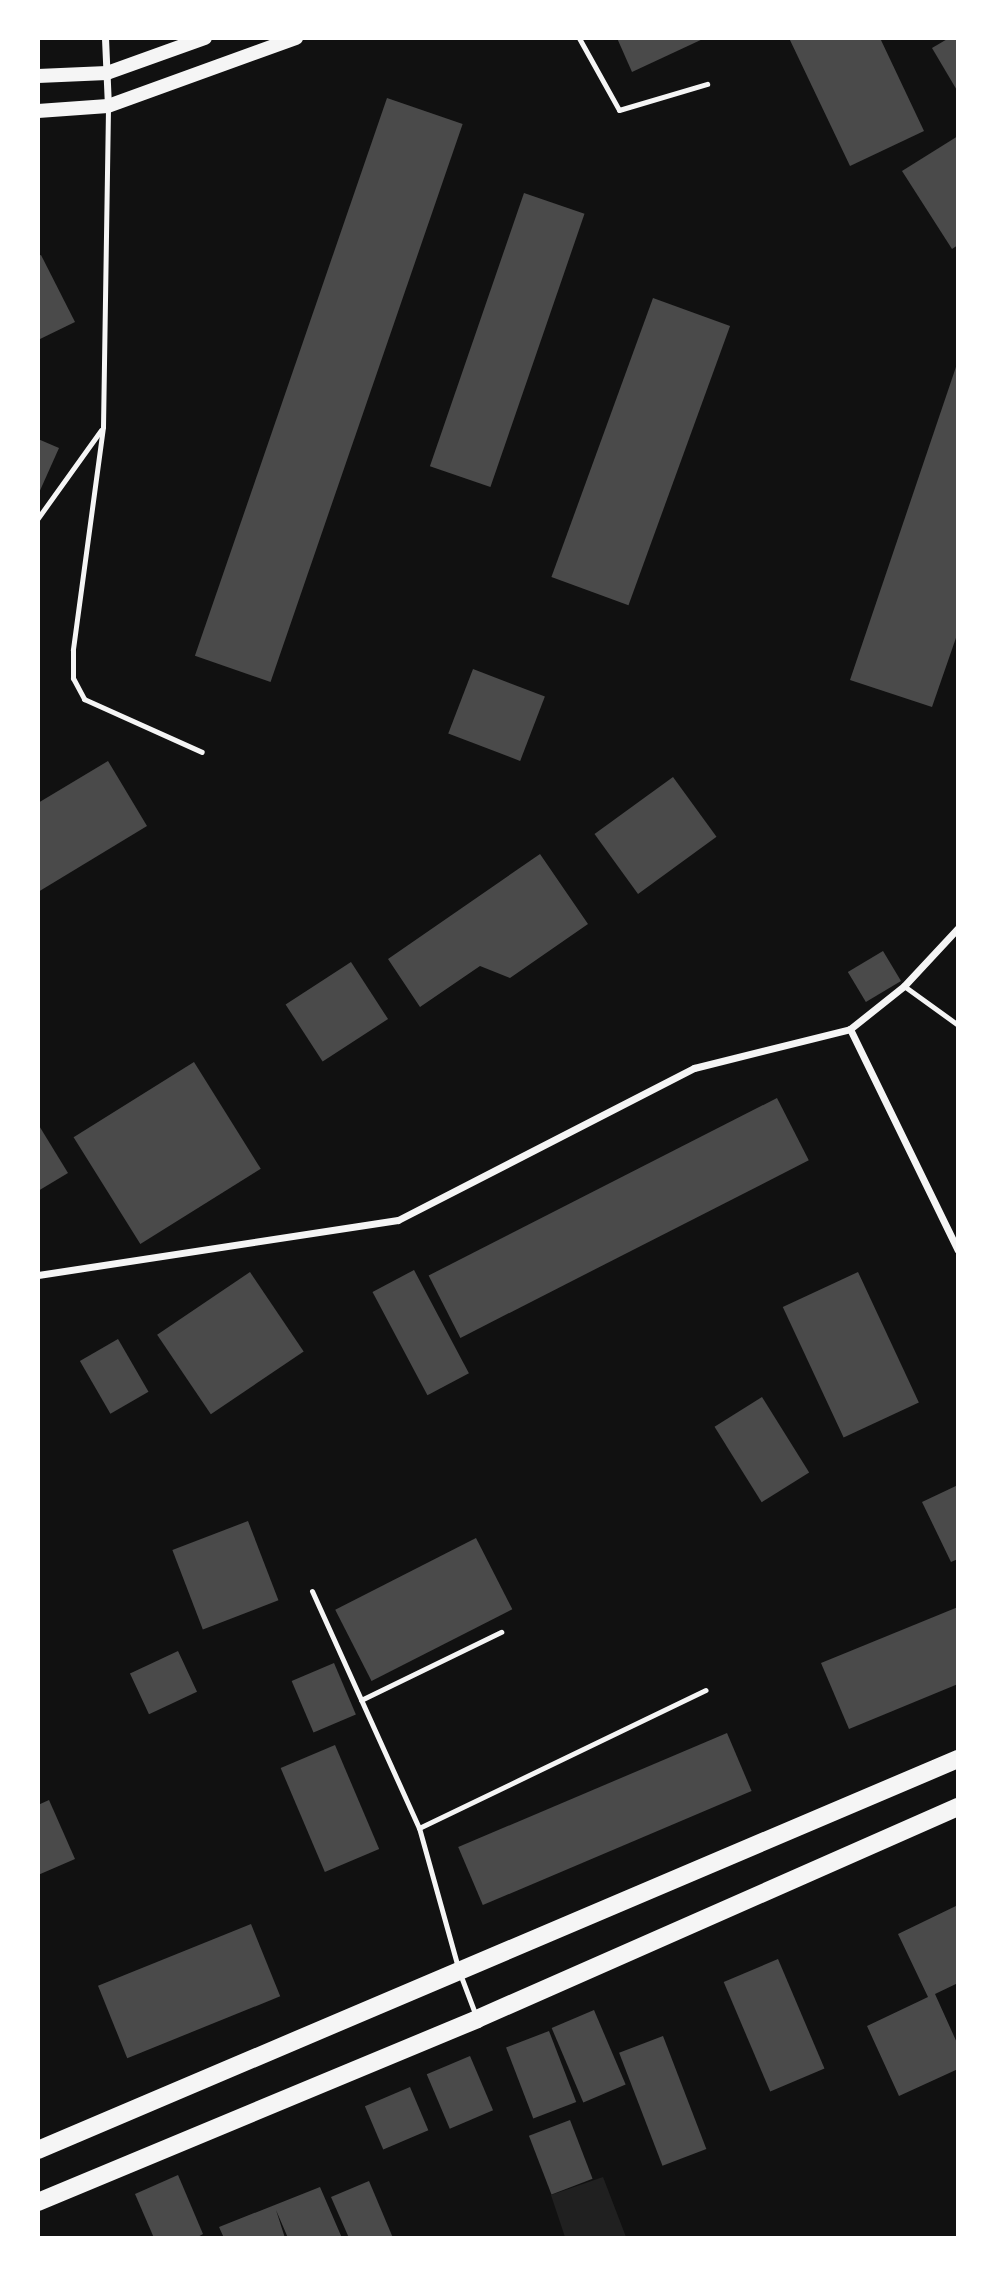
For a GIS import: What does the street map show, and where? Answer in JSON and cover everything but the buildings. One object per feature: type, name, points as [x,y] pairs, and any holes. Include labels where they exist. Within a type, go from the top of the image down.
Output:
[{"type":"main road","points":[[38,76],[107,73],[205,38]]},
{"type":"main road","points":[[38,111],[108,106],[296,38]]},
{"type":"main road","points":[[38,2150],[957,1759]]},
{"type":"main road","points":[[38,2202],[477,2019],[957,1807]]},
{"type":"street","points":[[106,38],[108,106]]},
{"type":"street","points":[[38,1275],[398,1220],[694,1068],[850,1029],[905,986],[957,928]]},
{"type":"street","points":[[850,1029],[957,1250]]},
{"type":"lane","points":[[579,38],[619,110],[707,84]]},
{"type":"lane","points":[[108,106],[103,427],[73,650],[73,678],[85,699],[202,752]]},
{"type":"lane","points":[[38,518],[103,427]]},
{"type":"lane","points":[[905,986],[957,1024]]},
{"type":"lane","points":[[312,1591],[419,1828],[459,1971],[477,2019]]},
{"type":"lane","points":[[361,1700],[501,1632]]},
{"type":"lane","points":[[419,1828],[706,1690]]},
{"type":"shaded area","points":[[603,2177],[626,2237],[565,2237],[551,2195]]}]
